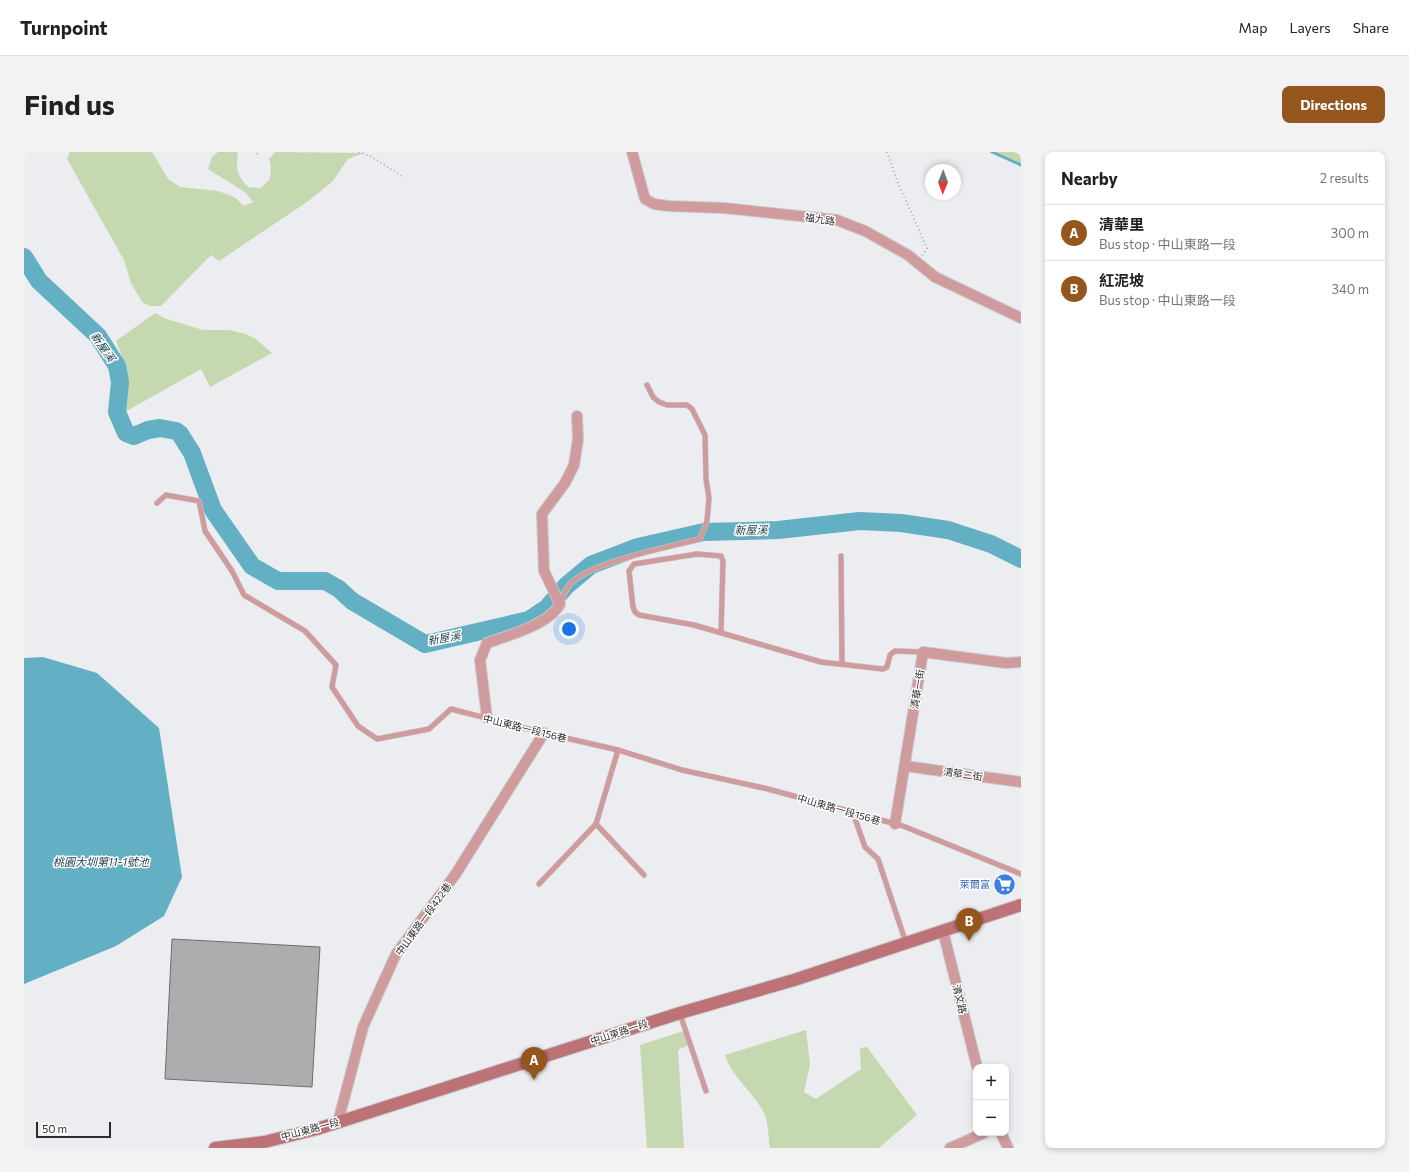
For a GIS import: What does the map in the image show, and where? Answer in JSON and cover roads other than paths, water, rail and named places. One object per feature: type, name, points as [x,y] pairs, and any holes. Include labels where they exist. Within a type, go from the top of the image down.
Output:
[{"type":"main road","name":"中山東路一段","points":[[215,1148],[264,1142],[338,1122],[680,1013],[794,980],[1021,905]]},
{"type":"street","name":"福九路","points":[[632,152],[645,199],[654,204],[724,208],[837,220],[865,232],[908,255],[935,277],[1021,318]]},
{"type":"street","points":[[488,718],[480,660],[487,644],[530,628],[557,610],[558,600],[544,571],[542,514],[565,483],[574,465],[578,439],[577,416]]},
{"type":"street","points":[[923,652],[1006,663],[1021,662]]},
{"type":"street","name":"清華一街","points":[[895,824],[923,652]]},
{"type":"street","name":"中山東路一段422巷","points":[[338,1122],[363,1027],[396,954],[455,875],[544,733]]},
{"type":"street","name":"清華二街","points":[[904,766],[1021,782]]},
{"type":"street","name":"清文路","points":[[943,931],[976,1064]]},
{"type":"street","points":[[950,1148],[977,1136]]},
{"type":"street","points":[[1002,1136],[1008,1148]]},
{"type":"lane","points":[[558,600],[571,584],[597,568],[636,555],[700,540],[707,521],[709,498],[706,479],[705,435],[692,408],[687,405],[667,405],[659,402],[652,397],[647,385]]},
{"type":"lane","name":"中山東路一段156巷","points":[[157,503],[166,495],[199,501],[205,530],[232,571],[244,595],[304,632],[336,665],[332,687],[358,726],[377,739],[429,729],[451,709],[618,750],[682,770],[768,789],[895,824],[1021,874]]},
{"type":"lane","points":[[721,633],[723,561],[721,556],[697,554],[634,564],[630,567],[629,571],[635,612],[639,615],[694,625],[721,633],[821,662],[883,669],[887,667],[890,655],[895,651],[923,652]]},
{"type":"lane","points":[[841,556],[842,664]]},
{"type":"lane","points":[[539,884],[596,824],[618,750]]},
{"type":"lane","points":[[853,813],[865,847],[878,859],[906,943]]},
{"type":"lane","points":[[596,824],[644,875]]},
{"type":"lane","points":[[680,1013],[706,1091]]},
{"type":"water","name":"桃園大圳第11-1號池","points":[[43,657],[97,673],[159,728],[182,877],[164,916],[116,946],[24,984],[24,658]]},
{"type":"waterway","points":[[992,152],[1021,165]]},
{"type":"waterway","name":"新屋溪","points":[[24,257],[39,281],[98,336],[117,366],[120,382],[117,412],[126,433],[134,436],[148,430],[160,428],[176,431],[180,434],[192,453],[213,510],[252,566],[278,581],[325,581],[339,589],[352,601],[425,644],[529,620],[547,608],[566,586],[591,565],[638,547],[704,532],[778,530],[860,521],[901,523],[948,530],[991,544],[1021,559]]},
{"type":"place","name":"萊爾富","points":[[1005,884]]},
{"type":"place","name":"紅泥坡","points":[[969,941]]},
{"type":"place","name":"清華里","points":[[534,1080]]}]
